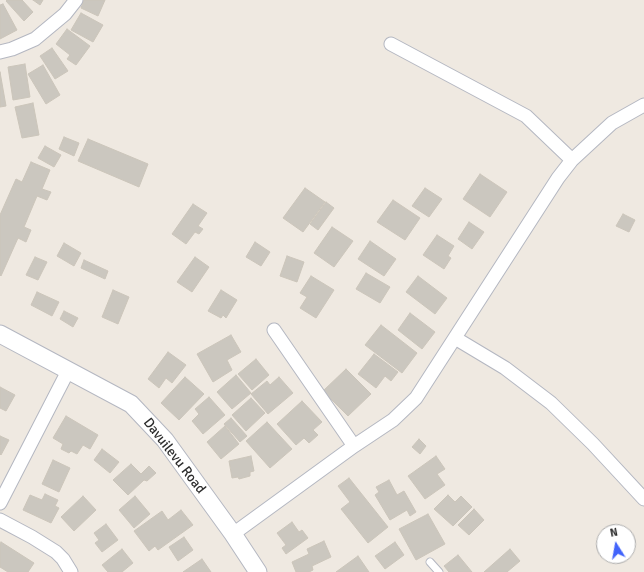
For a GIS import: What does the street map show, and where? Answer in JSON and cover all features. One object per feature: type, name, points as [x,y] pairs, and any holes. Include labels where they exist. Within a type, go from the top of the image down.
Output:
[{"type":"street","points":[[0,52],[12,49],[35,39],[65,14],[76,0]]},
{"type":"street","points":[[391,44],[526,116],[572,160]]},
{"type":"street","points":[[233,534],[354,446],[393,420],[416,398],[558,178],[572,160],[612,123],[644,105]]},
{"type":"street","points":[[274,330],[354,446]]},
{"type":"street","name":"Davuilevu Road","points":[[0,334],[131,404],[165,440],[233,534],[258,572]]},
{"type":"street","points":[[455,338],[505,368],[551,403],[594,444],[644,499]]},
{"type":"street","points":[[0,503],[68,371]]},
{"type":"street","points":[[0,520],[56,552],[71,572]]},
{"type":"lane","points":[[430,562],[439,572]]},
{"type":"building","points":[[22,0],[33,12],[24,21],[6,1]]},
{"type":"building","points":[[33,0],[43,0],[40,5]]},
{"type":"building","points":[[84,0],[105,0],[98,16],[81,8]]},
{"type":"building","points":[[3,4],[17,30],[0,39],[0,5]]},
{"type":"building","points":[[81,13],[103,25],[93,42],[71,30]]},
{"type":"building","points":[[67,29],[90,46],[76,65],[67,59],[70,55],[56,44]]},
{"type":"building","points":[[52,48],[68,71],[55,79],[40,56]]},
{"type":"building","points":[[25,64],[30,97],[13,100],[8,67]]},
{"type":"building","points":[[43,65],[60,95],[46,104],[28,74]]},
{"type":"building","points":[[0,72],[6,106],[0,107]]},
{"type":"building","points":[[33,103],[39,135],[22,138],[15,107]]},
{"type":"building","points":[[64,137],[79,143],[74,156],[59,149]]},
{"type":"building","points":[[88,139],[148,164],[139,187],[78,161]]},
{"type":"building","points":[[45,146],[61,155],[54,167],[38,158]]},
{"type":"building","points":[[31,162],[50,170],[42,189],[51,192],[47,200],[37,196],[24,227],[31,230],[26,242],[18,238],[1,276],[0,215],[16,179],[22,182]]},
{"type":"building","points":[[480,174],[507,192],[490,217],[463,199]]},
{"type":"building","points":[[305,188],[325,202],[303,232],[283,218]]},
{"type":"building","points":[[425,188],[442,199],[429,217],[412,206]]},
{"type":"building","points":[[393,200],[420,218],[405,240],[377,222]]},
{"type":"building","points":[[326,202],[334,208],[318,230],[310,224]]},
{"type":"building","points":[[193,204],[207,213],[198,226],[203,229],[199,234],[195,232],[186,244],[172,234]]},
{"type":"building","points":[[623,214],[635,220],[629,232],[616,226]]},
{"type":"building","points":[[469,222],[484,232],[472,249],[458,239]]},
{"type":"building","points":[[332,227],[353,241],[334,267],[314,253]]},
{"type":"building","points":[[437,235],[454,246],[448,256],[451,258],[444,269],[423,255]]},
{"type":"building","points":[[370,241],[396,259],[384,276],[358,259]]},
{"type":"building","points":[[255,242],[270,252],[261,266],[246,257]]},
{"type":"building","points":[[64,243],[81,253],[74,266],[57,256]]},
{"type":"building","points":[[287,256],[304,262],[297,282],[280,276]]},
{"type":"building","points":[[35,257],[47,262],[38,280],[26,275]]},
{"type":"building","points":[[195,257],[209,267],[192,292],[177,282]]},
{"type":"building","points":[[84,260],[108,271],[105,279],[81,268]]},
{"type":"building","points":[[366,273],[390,287],[380,303],[356,289]]},
{"type":"building","points":[[311,276],[334,290],[316,318],[300,308],[307,297],[300,293]]},
{"type":"building","points":[[418,276],[447,298],[435,314],[406,292]]},
{"type":"building","points":[[113,290],[129,297],[118,324],[102,317]]},
{"type":"building","points":[[221,290],[237,300],[226,318],[223,315],[221,318],[208,311]]},
{"type":"building","points":[[37,292],[59,302],[52,316],[31,305]]},
{"type":"building","points":[[64,311],[78,318],[73,327],[60,319]]},
{"type":"building","points":[[410,313],[435,332],[422,349],[398,330]]},
{"type":"building","points":[[381,325],[417,353],[402,373],[365,345]]},
{"type":"building","points":[[231,335],[241,352],[227,360],[232,370],[213,382],[197,354]]},
{"type":"building","points":[[168,352],[186,365],[172,383],[166,378],[159,388],[148,379]]},
{"type":"building","points":[[374,354],[398,372],[391,381],[385,376],[376,388],[358,374]]},
{"type":"building","points":[[256,359],[269,375],[252,390],[238,374]]},
{"type":"building","points":[[346,369],[371,394],[348,416],[323,391]]},
{"type":"building","points":[[236,375],[251,393],[232,409],[217,392]]},
{"type":"building","points":[[185,377],[204,394],[179,420],[161,403]]},
{"type":"building","points":[[279,377],[293,393],[268,414],[251,394],[267,381],[270,385]]},
{"type":"building","points":[[0,387],[15,395],[6,411],[0,408]]},
{"type":"building","points":[[209,397],[225,415],[203,434],[192,421],[199,414],[195,409]]},
{"type":"building","points":[[251,398],[265,413],[246,431],[232,415]]},
{"type":"building","points":[[302,401],[322,422],[313,430],[318,435],[309,443],[304,438],[296,445],[277,424]]},
{"type":"building","points":[[66,416],[98,435],[90,449],[83,445],[77,454],[71,451],[69,453],[61,449],[63,444],[53,438]]},
{"type":"building","points":[[231,418],[247,436],[240,442],[224,424]]},
{"type":"building","points":[[267,422],[292,449],[270,468],[246,441]]},
{"type":"building","points":[[225,426],[239,444],[221,459],[207,442]]},
{"type":"building","points":[[0,436],[9,440],[1,455],[0,454]]},
{"type":"building","points":[[419,439],[426,446],[420,454],[412,447]]},
{"type":"building","points":[[102,449],[119,462],[110,473],[94,460]]},
{"type":"building","points":[[251,456],[254,471],[250,472],[250,476],[239,479],[238,477],[232,478],[229,461]]},
{"type":"building","points":[[436,456],[445,469],[437,474],[445,485],[425,499],[408,476]]},
{"type":"building","points":[[53,460],[70,468],[59,492],[42,484]]},
{"type":"building","points":[[131,464],[141,474],[149,466],[156,473],[147,481],[144,480],[128,495],[113,480]]},
{"type":"building","points":[[349,478],[388,527],[368,543],[341,509],[350,502],[338,486]]},
{"type":"building","points":[[389,480],[397,495],[404,491],[416,512],[410,516],[407,510],[390,520],[375,495],[379,492],[376,487]]},
{"type":"building","points":[[45,494],[58,500],[55,506],[59,508],[51,523],[23,510],[30,495],[42,500]]},
{"type":"building","points":[[448,495],[455,502],[461,496],[472,507],[453,526],[434,509]]},
{"type":"building","points":[[83,496],[96,510],[74,531],[61,517]]},
{"type":"building","points":[[135,496],[150,514],[134,528],[119,510]]},
{"type":"building","points":[[474,509],[484,520],[469,535],[458,525]]},
{"type":"building","points":[[181,510],[193,525],[158,550],[155,546],[149,551],[134,531],[162,511],[168,520]]},
{"type":"building","points":[[428,514],[445,544],[416,560],[399,529]]},
{"type":"building","points":[[292,522],[299,532],[302,530],[308,538],[286,554],[282,548],[286,545],[277,533]]},
{"type":"building","points":[[106,524],[118,540],[102,552],[95,543],[99,540],[94,533]]},
{"type":"building","points":[[184,537],[193,550],[178,561],[169,547]]},
{"type":"building","points":[[324,541],[331,557],[312,566],[313,570],[309,572],[296,572],[292,562],[309,554],[307,549]]},
{"type":"building","points":[[1,542],[34,563],[28,572],[8,572],[0,567]]},
{"type":"building","points":[[395,542],[404,555],[385,569],[375,556]]},
{"type":"building","points":[[122,549],[133,563],[122,572],[108,572],[102,565]]},
{"type":"building","points":[[510,549],[520,561],[507,572],[484,572]]},
{"type":"building","points":[[458,555],[472,572],[449,572],[444,566]]},
{"type":"building","points":[[358,556],[369,572],[336,572]]},
{"type":"building","points":[[202,559],[211,572],[183,572]]}]
